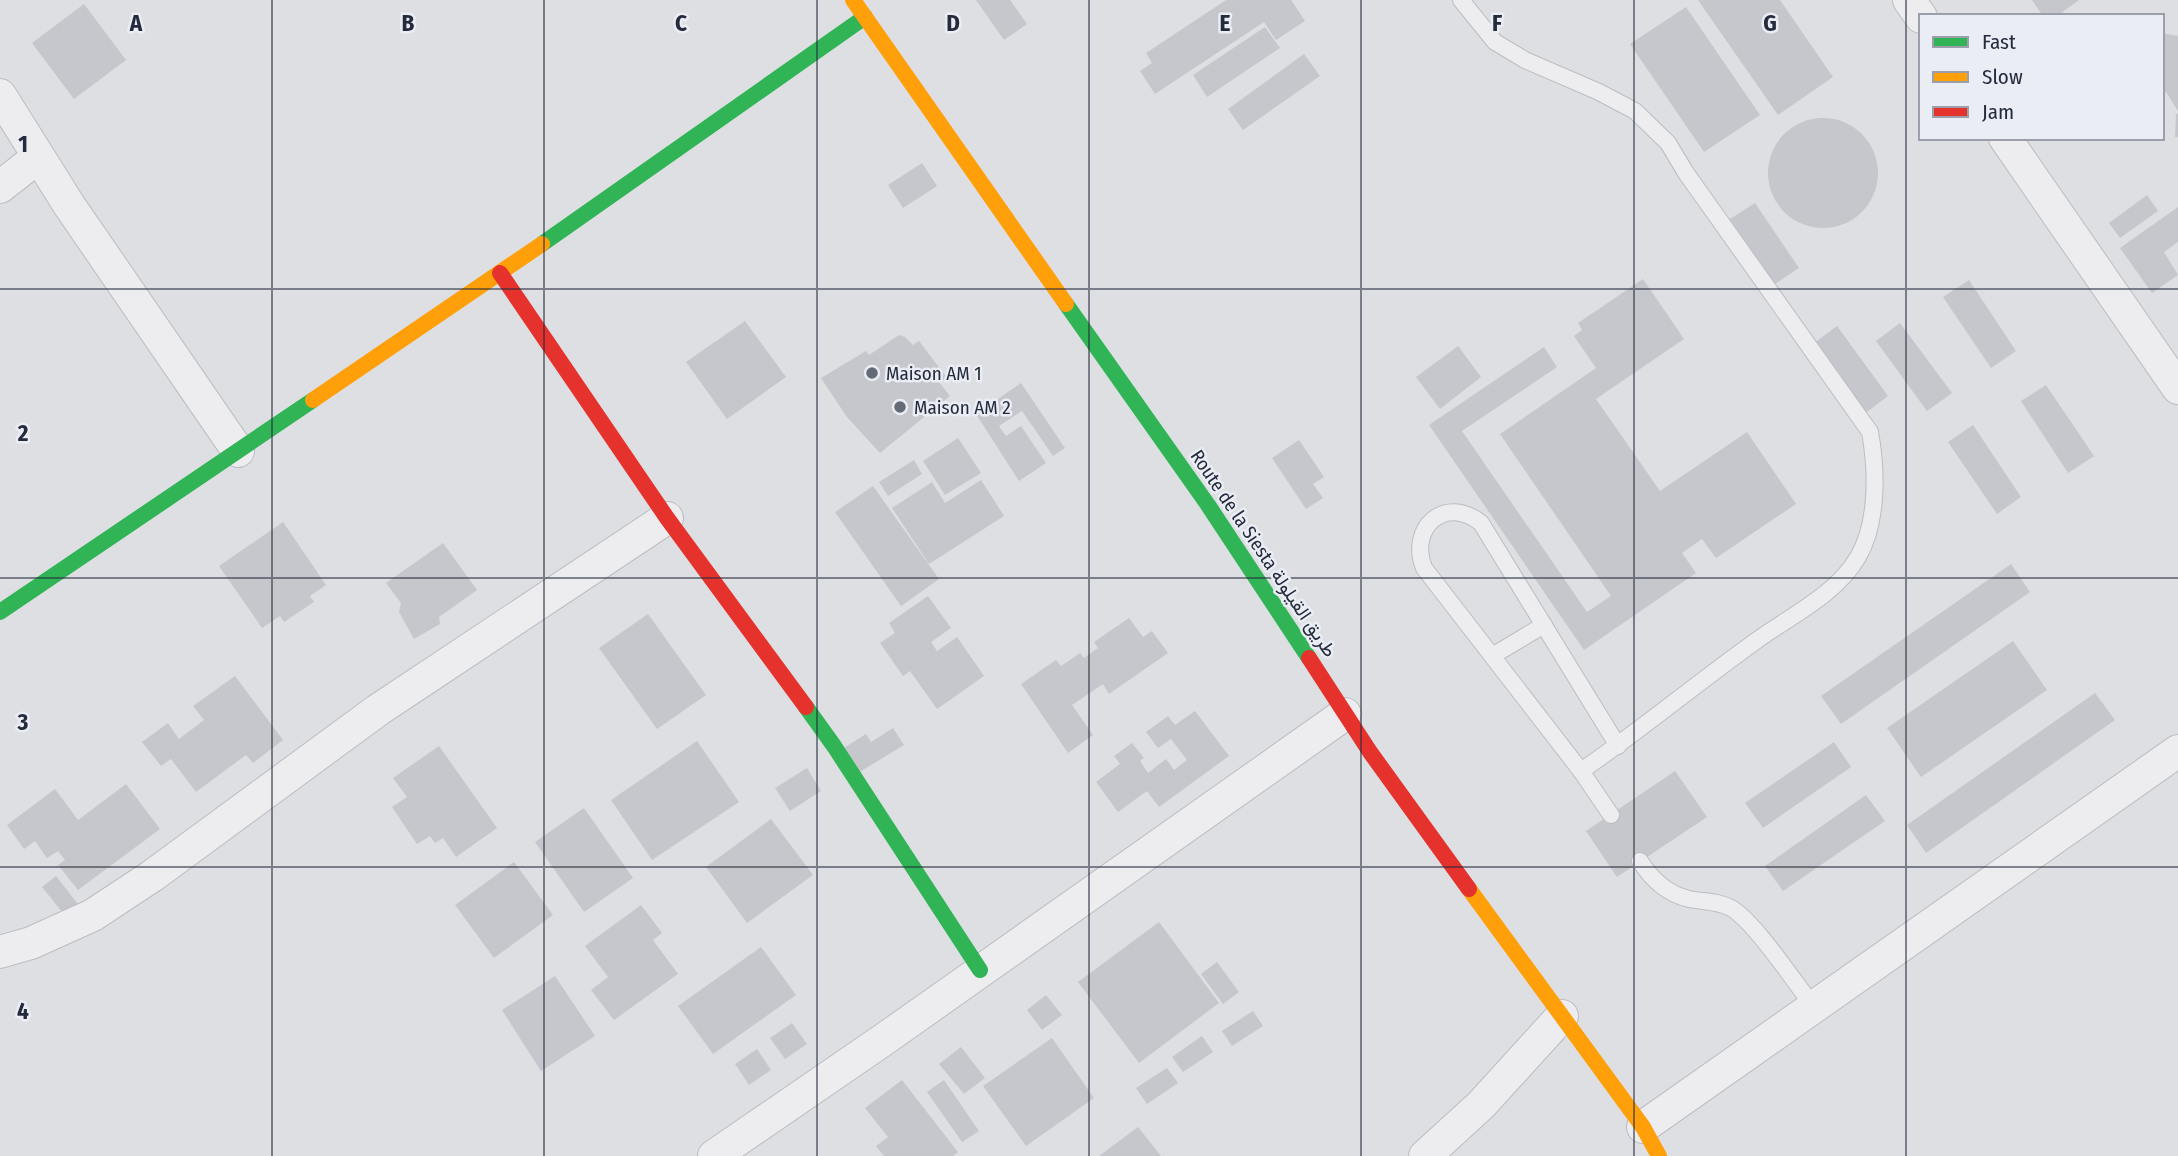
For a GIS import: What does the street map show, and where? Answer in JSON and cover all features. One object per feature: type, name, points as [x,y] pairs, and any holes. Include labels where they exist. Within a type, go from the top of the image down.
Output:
[{"type":"street","name":"Route de la Siesta طريق القيلولة","points":[[853,0],[1208,505],[1377,762],[1643,1127],[1660,1156]]},
{"type":"street","points":[[0,611],[500,273],[865,17]]},
{"type":"street","points":[[0,95],[37,158],[238,451]]},
{"type":"street","points":[[2006,140],[2178,388]]},
{"type":"street","points":[[0,187],[37,158]]},
{"type":"street","points":[[500,273],[667,518],[834,746],[980,970]]},
{"type":"street","points":[[0,951],[31,943],[93,915],[152,876],[378,710],[667,518]]},
{"type":"street","points":[[714,1156],[1345,714]]},
{"type":"street","points":[[1643,1127],[2178,751]]},
{"type":"street","points":[[1425,1156],[1481,1105],[1562,1016]]},
{"type":"lane","points":[[1461,0],[1495,42],[1524,60],[1599,92],[1635,111],[1654,127],[1668,143],[1686,173],[1870,432],[1874,467],[1868,535],[1858,557],[1843,577],[1581,771]]},
{"type":"lane","points":[[1611,815],[1581,771],[1423,568],[1419,557],[1420,540],[1425,527],[1436,517],[1447,512],[1461,512],[1481,523],[1618,746]]},
{"type":"lane","points":[[1492,656],[1544,625]]},
{"type":"lane","points":[[1640,861],[1650,876],[1663,888],[1690,899],[1718,903],[1743,917],[1814,1007]]},
{"type":"building","points":[[976,0],[1010,0],[1027,24],[1004,40]]},
{"type":"building","points":[[1226,0],[1291,0],[1305,21],[1276,40],[1264,22],[1155,94],[1140,71],[1152,63],[1146,53]]},
{"type":"building","points":[[1698,0],[1780,0],[1833,77],[1778,115]]},
{"type":"building","points":[[2032,0],[2079,0],[2060,14],[2042,14]]},
{"type":"building","points":[[84,4],[126,60],[74,99],[32,43]]},
{"type":"building","points":[[1686,7],[1760,115],[1704,152],[1630,44]]},
{"type":"building","points":[[1265,27],[1280,48],[1207,97],[1193,75]]},
{"type":"building","points":[[2164,33],[2178,36],[2178,111],[2166,92]]},
{"type":"building","points":[[1304,54],[1320,76],[1243,130],[1228,109]]},
{"type":"building","points":[[2178,114],[2178,137],[2175,137]]},
{"type":"building","points":[[1823,118],[1844,122],[1862,134],[1874,152],[1878,173],[1874,194],[1862,212],[1844,224],[1823,228],[1802,224],[1784,212],[1772,194],[1768,173],[1772,152],[1784,134],[1802,122]]},
{"type":"building","points":[[922,163],[937,186],[903,208],[888,185]]},
{"type":"building","points":[[2147,195],[2158,211],[2120,238],[2109,223]]},
{"type":"building","points":[[1755,203],[1799,268],[1775,284],[1730,219]]},
{"type":"building","points":[[2178,207],[2178,242],[2164,252],[2178,275],[2152,293],[2120,248]]},
{"type":"building","points":[[1643,279],[1684,339],[1596,399],[1660,491],[1747,432],[1796,504],[1716,558],[1702,539],[1682,553],[1696,573],[1584,650],[1429,425],[1544,347],[1557,367],[1462,431],[1587,612],[1611,596],[1500,434],[1596,368],[1574,336],[1582,330],[1578,323]]},
{"type":"building","points":[[1969,280],[2016,351],[1991,368],[1943,297]]},
{"type":"building","points":[[745,321],[786,377],[727,419],[686,362]]},
{"type":"building","points":[[1900,323],[1952,393],[1927,411],[1876,341]]},
{"type":"building","points":[[1837,326],[1888,396],[1864,414],[1813,344]]},
{"type":"building","points":[[899,335],[913,345],[919,341],[947,378],[939,382],[950,396],[880,453],[847,417],[821,378],[866,351],[869,355]]},
{"type":"building","points":[[1458,346],[1481,377],[1440,409],[1416,377]]},
{"type":"building","points":[[1021,383],[1065,448],[1053,456],[1022,411],[999,426],[1006,436],[1021,426],[1046,463],[1019,481],[976,414]]},
{"type":"building","points":[[2046,385],[2094,456],[2068,473],[2021,401]]},
{"type":"building","points":[[1973,425],[2021,497],[1997,514],[1948,442]]},
{"type":"building","points":[[958,438],[981,473],[945,495],[923,461]]},
{"type":"building","points":[[1299,440],[1324,477],[1313,484],[1323,498],[1306,509],[1272,458]]},
{"type":"building","points":[[914,460],[922,474],[888,496],[879,482]]},
{"type":"building","points":[[981,480],[1004,516],[929,564],[892,508],[932,482],[945,503]]},
{"type":"building","points":[[873,486],[939,579],[901,606],[835,512]]},
{"type":"building","points":[[283,522],[326,585],[310,596],[314,602],[284,622],[280,616],[262,628],[219,566]]},
{"type":"building","points":[[443,543],[477,590],[439,617],[440,624],[414,639],[399,612],[401,603],[386,583]]},
{"type":"building","points":[[2011,564],[2030,592],[1841,724],[1821,696]]},
{"type":"building","points":[[928,596],[951,628],[931,642],[937,651],[957,637],[984,676],[937,709],[910,671],[903,676],[880,643],[895,633],[889,623]]},
{"type":"building","points":[[648,614],[706,695],[657,729],[599,648]]},
{"type":"building","points":[[1129,618],[1143,637],[1152,631],[1168,653],[1109,694],[1103,684],[1072,705],[1093,735],[1068,753],[1021,684],[1056,660],[1061,666],[1080,653],[1084,658],[1098,648],[1094,642]]},
{"type":"building","points":[[2013,641],[2047,690],[1921,777],[1887,728]]},
{"type":"building","points":[[235,676],[283,740],[253,763],[246,755],[196,792],[171,759],[161,766],[142,742],[168,723],[179,739],[204,720],[193,706]]},
{"type":"building","points":[[2095,693],[2115,720],[1926,853],[1907,825]]},
{"type":"building","points":[[1195,711],[1229,756],[1159,807],[1147,791],[1118,812],[1096,782],[1120,764],[1114,756],[1132,743],[1144,758],[1140,761],[1148,773],[1166,759],[1174,770],[1187,760],[1171,739],[1158,748],[1146,732],[1168,716],[1175,725]]},
{"type":"building","points":[[893,728],[904,745],[858,773],[842,749],[866,734],[871,742]]},
{"type":"building","points":[[697,741],[739,802],[652,860],[611,800]]},
{"type":"building","points":[[1834,742],[1851,767],[1763,828],[1745,803]]},
{"type":"building","points":[[439,746],[497,828],[456,857],[443,838],[435,843],[430,836],[417,844],[392,807],[407,797],[393,778]]},
{"type":"building","points":[[807,768],[821,791],[790,811],[775,788]]},
{"type":"building","points":[[1675,771],[1707,817],[1617,877],[1586,831]]},
{"type":"building","points":[[126,784],[160,829],[78,890],[58,865],[65,860],[58,851],[47,858],[35,841],[24,849],[7,825],[55,789],[78,820]]},
{"type":"building","points":[[1866,795],[1885,821],[1783,891],[1765,866]]},
{"type":"building","points":[[584,808],[633,878],[584,912],[535,842]]},
{"type":"building","points":[[771,819],[813,875],[747,923],[706,867]]},
{"type":"building","points":[[514,862],[553,915],[494,958],[455,905]]},
{"type":"building","points":[[56,876],[81,908],[67,918],[42,887]]},
{"type":"building","points":[[641,905],[662,933],[653,940],[678,974],[614,1020],[591,990],[608,977],[585,946]]},
{"type":"building","points":[[1159,922],[1219,1003],[1139,1063],[1078,982]]},
{"type":"building","points":[[761,947],[796,995],[713,1054],[678,1006]]},
{"type":"building","points":[[1217,962],[1239,992],[1223,1004],[1201,974]]},
{"type":"building","points":[[555,976],[595,1036],[541,1071],[502,1010]]},
{"type":"building","points":[[1046,995],[1062,1015],[1042,1030],[1027,1010]]},
{"type":"building","points":[[1253,1011],[1263,1026],[1232,1046],[1222,1031]]},
{"type":"building","points":[[792,1023],[807,1044],[785,1059],[770,1038]]},
{"type":"building","points":[[1202,1036],[1213,1052],[1183,1072],[1172,1057]]},
{"type":"building","points":[[1052,1038],[1094,1098],[1026,1146],[983,1086]]},
{"type":"building","points":[[961,1047],[985,1078],[964,1094],[939,1064]]},
{"type":"building","points":[[757,1049],[771,1070],[749,1085],[735,1064]]},
{"type":"building","points":[[1167,1068],[1178,1083],[1147,1104],[1136,1088]]},
{"type":"building","points":[[902,1080],[958,1152],[953,1156],[884,1156],[876,1146],[888,1137],[865,1108]]},
{"type":"building","points":[[944,1080],[979,1131],[962,1142],[927,1092]]},
{"type":"building","points":[[1138,1127],[1161,1156],[1099,1156]]},
{"type":"traffic: fast","points":[[542,244],[865,17]]},
{"type":"traffic: fast","points":[[1066,304],[1208,505],[1309,658]]},
{"type":"traffic: fast","points":[[0,612],[313,400]]},
{"type":"traffic: fast","points":[[806,707],[980,970]]},
{"type":"traffic: slow","points":[[853,0],[1066,304]]},
{"type":"traffic: slow","points":[[313,400],[542,244]]},
{"type":"traffic: slow","points":[[1469,889],[1643,1127],[1659,1156]]},
{"type":"traffic: jam","points":[[500,273],[667,518],[806,707]]},
{"type":"traffic: jam","points":[[1309,658],[1370,752],[1469,889]]},
{"type":"place","name":"Maison AM 1","points":[[872,373]]},
{"type":"place","name":"Maison AM 2","points":[[900,407]]}]
